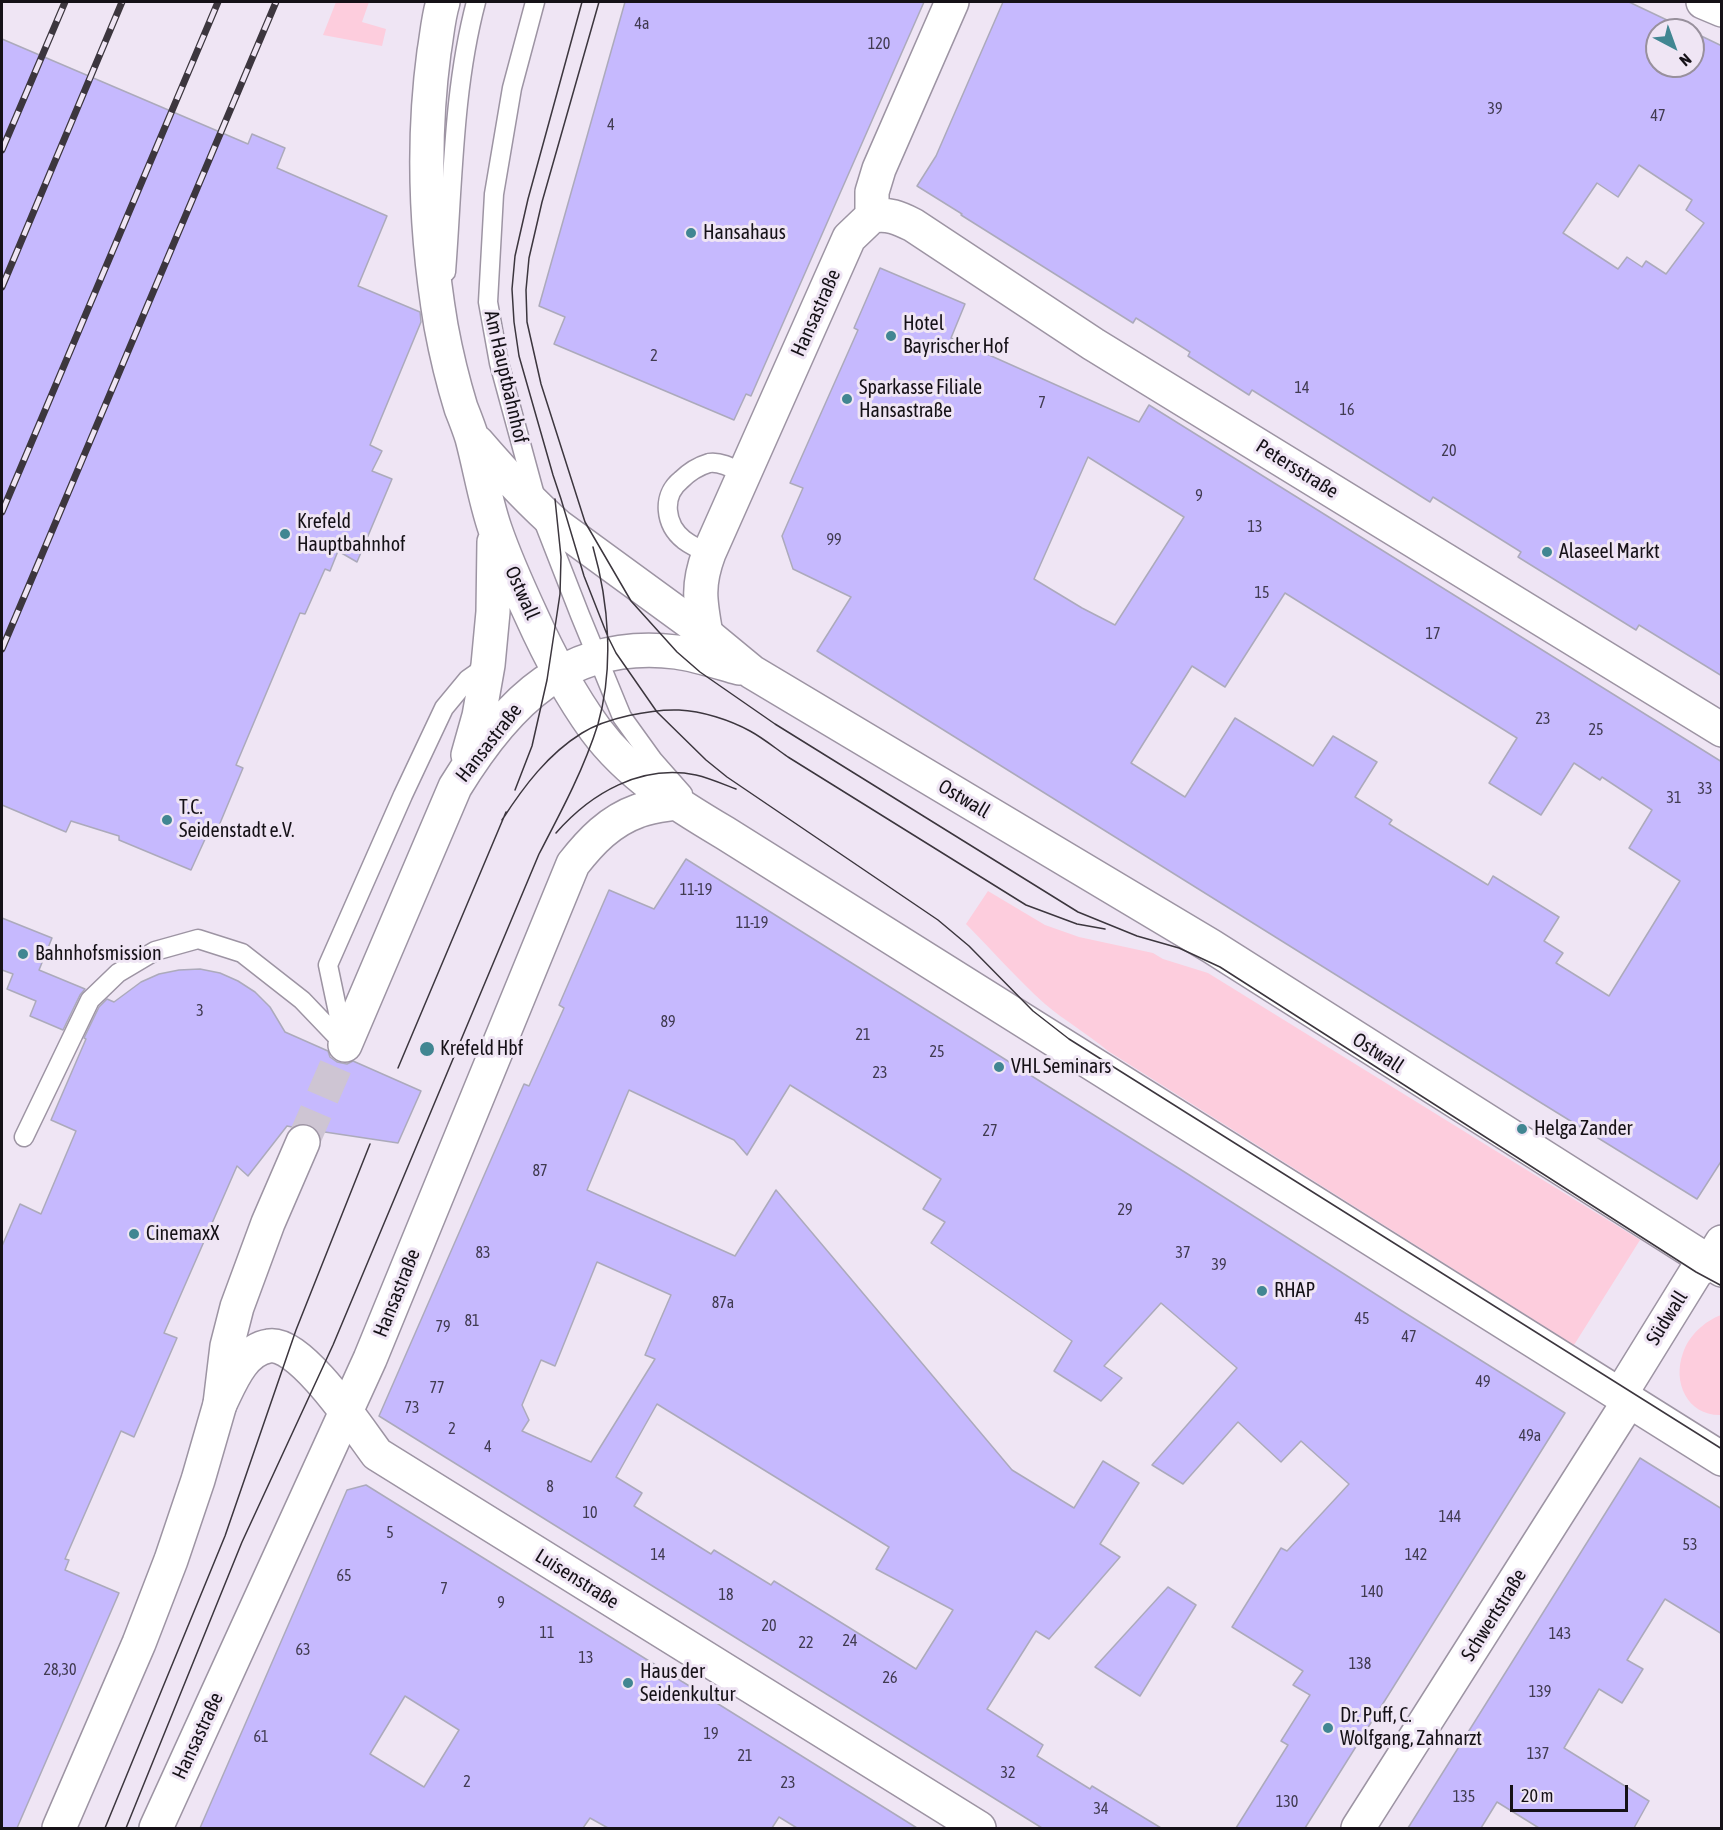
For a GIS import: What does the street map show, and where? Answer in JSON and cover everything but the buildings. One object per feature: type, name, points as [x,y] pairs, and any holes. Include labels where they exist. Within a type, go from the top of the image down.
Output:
[{"type":"street","name":"Am Hauptbahnhof","points":[[442,2],[428,96],[427,170],[432,260],[441,328],[495,528]]},
{"type":"street","points":[[872,216],[872,192],[879,169],[952,2]]},
{"type":"street","points":[[1703,2],[1722,10]]},
{"type":"street","name":"Petersstraße","points":[[872,216],[881,214],[894,216],[913,225],[1093,344],[1722,730]]},
{"type":"street","name":"Hansastraße","points":[[706,634],[700,594],[702,572],[709,553],[849,238],[872,216]]},
{"type":"street","name":"Am Hauptbahnhof","points":[[471,436],[539,510]]},
{"type":"street","name":"Ostwall","points":[[539,510],[706,634],[752,672],[1211,946],[1717,1258]]},
{"type":"street","name":"Ostwall","points":[[495,528],[520,591],[559,672],[596,730],[621,760],[643,780],[676,803],[1722,1459]]},
{"type":"street","points":[[455,787],[470,750],[488,665],[493,612],[495,528]]},
{"type":"street","name":"Hansastraße","points":[[345,1045],[455,787],[496,727],[520,702],[559,672],[597,657],[616,653],[677,652],[707,658],[752,672]]},
{"type":"street","name":"Hansastraße","points":[[156,1828],[375,1348],[573,864],[588,844],[606,828],[638,811],[676,803]]},
{"type":"street","points":[[59,1828],[171,1560],[220,1404],[227,1346],[237,1307],[268,1223],[303,1142]]},
{"type":"street","name":"Südwall","points":[[1629,1401],[1625,1387],[1696,1272],[1717,1258]]},
{"type":"street","name":"Luisenstraße","points":[[220,1404],[235,1374],[245,1360],[258,1350],[268,1346],[278,1346],[289,1351],[304,1363],[346,1412],[377,1454],[979,1828]]},
{"type":"street","name":"Schwertstraße","points":[[1358,1828],[1629,1401]]},
{"type":"street","points":[[1689,1438],[1715,1445],[1722,1444]]},
{"type":"lane","name":"Am Hauptbahnhof","points":[[441,328],[459,99],[467,36],[476,2]]},
{"type":"lane","name":"Am Hauptbahnhof","points":[[535,2],[512,87],[494,194],[488,302],[499,363],[539,510]]},
{"type":"lane","points":[[709,553],[694,547],[675,531],[666,506],[673,486],[689,472],[710,463],[728,466],[744,474]]},
{"type":"lane","name":"Ostwall","points":[[539,510],[622,717],[664,773],[725,832]]},
{"type":"lane","points":[[345,1045],[327,965],[444,708],[468,679],[488,665]]},
{"type":"lane","points":[[24,1137],[90,1000],[118,973],[155,951],[198,939],[242,953],[302,1000],[345,1045]]},
{"type":"shaded area","points":[[336,2],[369,2],[362,22],[386,29],[382,46],[323,35]]},
{"type":"shaded area","points":[[988,891],[1045,925],[1079,937],[1153,953],[1163,959],[1208,973],[1640,1240],[1574,1345],[1108,1051],[1045,1004],[966,924]]},
{"type":"shaded area","points":[[1721,1315],[1721,1415],[1709,1414],[1700,1410],[1685,1396],[1681,1386],[1680,1364],[1686,1346],[1693,1335],[1709,1321]]},
{"type":"tunnel","points":[[303,1142],[345,1045]]},
{"type":"tram line","points":[[582,2],[528,199],[515,256],[512,289],[514,322],[519,356],[584,576],[616,653],[657,712],[706,760],[727,777],[938,920],[969,946],[1033,1011],[1069,1039],[1722,1449]]},
{"type":"tram line","points":[[599,2],[542,202],[529,258],[526,290],[527,322],[541,384],[585,522],[631,601],[677,652],[700,672],[775,724],[1078,912],[1137,936],[1179,948],[1220,967],[1696,1272],[1722,1286]]},
{"type":"tram line","points":[[515,790],[532,746],[547,680],[560,594],[561,557],[555,499]]},
{"type":"tram line","points":[[126,1828],[242,1542],[333,1345],[539,854],[592,741],[603,703],[608,658],[603,590],[593,547]]},
{"type":"tram line","points":[[502,820],[519,795],[548,761],[582,733],[603,723],[642,713],[668,710],[697,712],[725,720],[755,734],[788,757],[1026,905],[1077,924],[1105,929]]},
{"type":"tram line","points":[[556,833],[601,794],[637,778],[656,774],[696,775],[736,789]]},
{"type":"tram line","points":[[398,1068],[506,812]]},
{"type":"tram line","points":[[105,1828],[225,1536],[296,1330],[370,1144]]},
{"type":"railway","points":[[2,150],[65,2]]},
{"type":"railway","points":[[2,287],[122,2]]},
{"type":"railway","points":[[2,512],[218,2]]},
{"type":"railway","points":[[2,649],[276,2]]},
{"type":"place","name":"Hansahaus","points":[[691,233]]},
{"type":"place","name":"Hotel Bayrischer Hof","points":[[891,336]]},
{"type":"place","name":"Sparkasse Filiale Hansastraße","points":[[847,399]]},
{"type":"place","name":"Krefeld Hauptbahnhof","points":[[285,534]]},
{"type":"place","name":"Alaseel Markt","points":[[1547,552]]},
{"type":"place","name":"T.C. Seidenstadt e.V.","points":[[167,820]]},
{"type":"place","name":"Bahnhofsmission","points":[[23,954]]},
{"type":"place","name":"Krefeld Hbf","points":[[427,1049]]},
{"type":"place","name":"VHL Seminars","points":[[999,1067]]},
{"type":"place","name":"Helga Zander","points":[[1522,1129]]},
{"type":"place","name":"CinemaxX","points":[[134,1234]]},
{"type":"place","name":"RHAP","points":[[1262,1291]]},
{"type":"place","name":"Haus der Seidenkultur","points":[[628,1683]]},
{"type":"place","name":"Dr. Puff, C. Wolfgang, Zahnarzt","points":[[1328,1728]]}]
